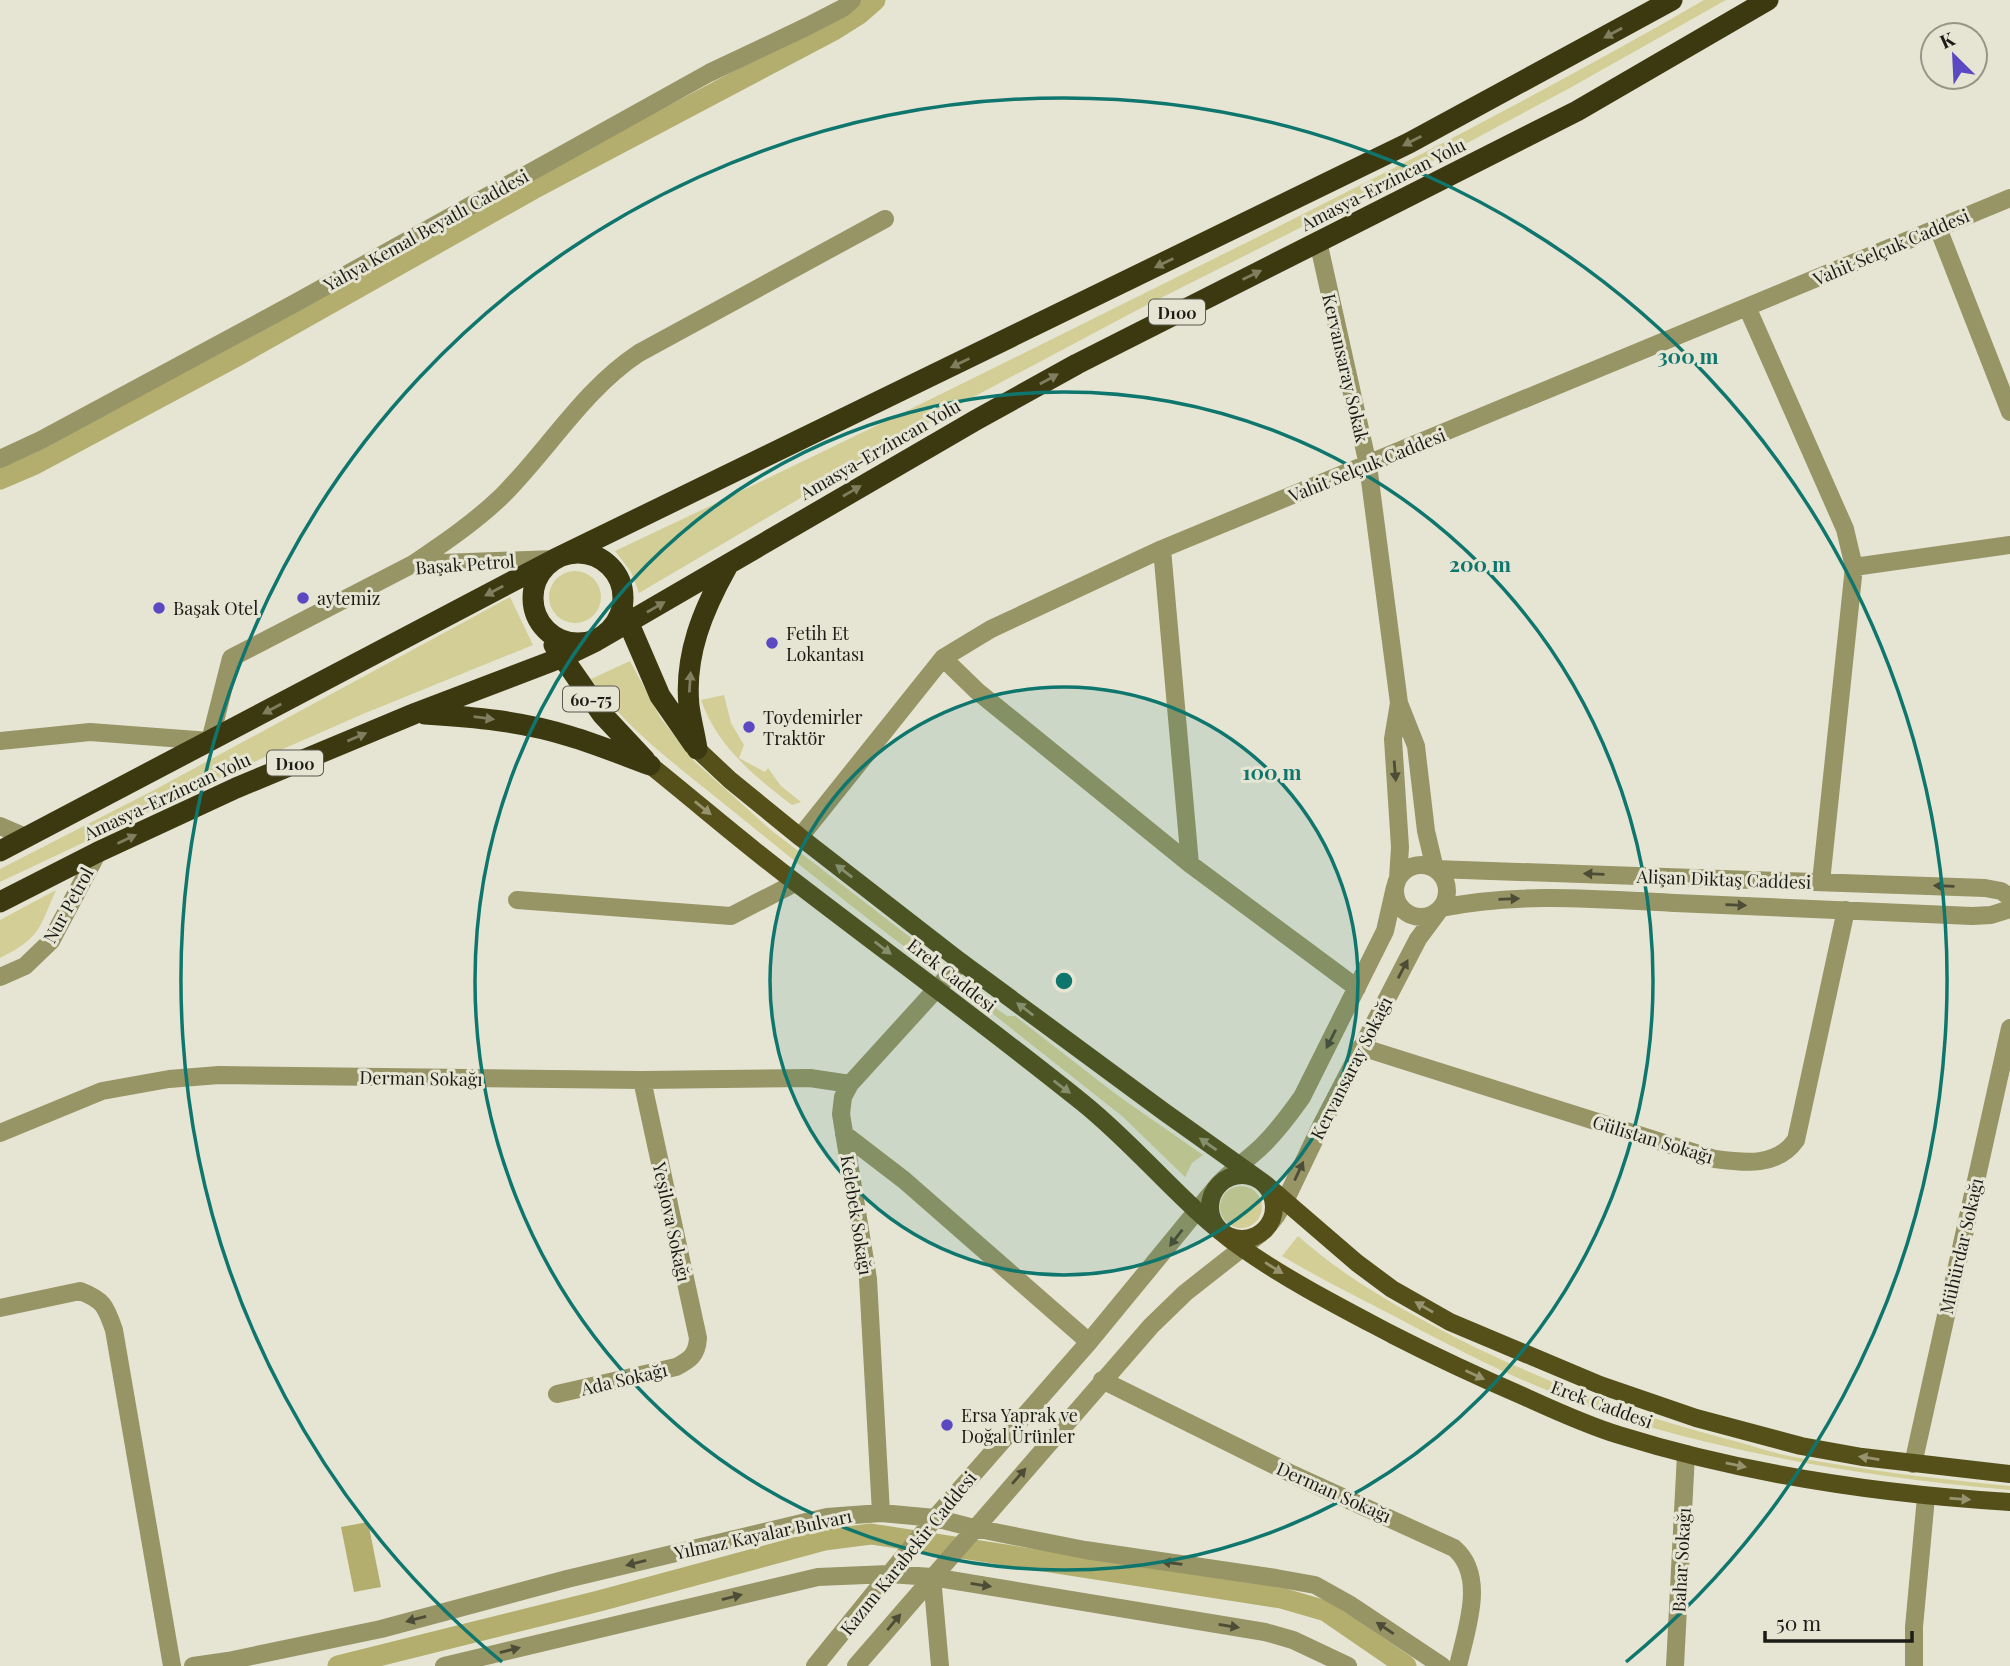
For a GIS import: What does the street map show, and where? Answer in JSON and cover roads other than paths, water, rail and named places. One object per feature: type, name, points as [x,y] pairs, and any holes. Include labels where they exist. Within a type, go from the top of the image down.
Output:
[{"type":"highway","name":"Amasya-Erzincan Yolu","points":[[0,851],[555,559],[1398,149],[1672,0]]},
{"type":"highway","name":"Amasya-Erzincan Yolu","points":[[625,617],[729,565],[869,481],[1054,376],[1577,111],[1768,0]]},
{"type":"highway","name":"D100","points":[[542,626],[534,612],[534,589],[543,569],[555,559],[569,554],[585,553],[599,558],[611,567],[620,580],[624,595],[625,617],[596,641]]},
{"type":"highway","points":[[697,749],[689,705],[694,645],[706,606],[729,565]]},
{"type":"highway","points":[[625,617],[660,696],[697,749]]},
{"type":"highway","points":[[542,626],[552,636],[565,642],[580,644],[596,641]]},
{"type":"highway","name":"60-75","points":[[542,626],[614,729],[650,765]]},
{"type":"highway","name":"Amasya-Erzincan Yolu","points":[[0,902],[98,852],[236,788],[596,641]]},
{"type":"highway","points":[[416,713],[487,718],[534,727],[567,735],[650,765]]},
{"type":"main road","name":"Erek Caddesi","points":[[697,749],[730,780],[800,837],[961,962],[1264,1183],[1357,1263],[1392,1289],[1450,1322],[1600,1385],[1696,1418],[1801,1446],[1913,1464],[2010,1474]]},
{"type":"main road","name":"Erek Caddesi","points":[[650,765],[795,883],[937,988],[1122,1136],[1218,1230],[1313,1293],[1427,1353],[1566,1416],[1615,1434],[1745,1467],[1926,1497],[2010,1502]]},
{"type":"main road","points":[[1218,1230],[1209,1212],[1212,1193],[1218,1185],[1236,1175],[1246,1175],[1264,1183],[1271,1192],[1274,1201],[1271,1222],[1265,1230]]},
{"type":"main road","name":"Erek Caddesi","points":[[1218,1230],[1236,1239],[1247,1240],[1265,1230]]},
{"type":"street","name":"Yahya Kemal Beyatlı Caddesi","points":[[0,459],[41,440],[297,302],[709,73],[808,26],[843,8],[852,0]]},
{"type":"street","name":"Vahit Selçuk Caddesi","points":[[800,837],[943,658],[991,629],[1162,549],[2010,198]]},
{"type":"street","points":[[413,564],[457,534],[504,494],[597,386],[618,366],[639,352],[886,219]]},
{"type":"street","points":[[1938,228],[2010,412]]},
{"type":"street","name":"Kervansaray Sokak","points":[[1318,242],[1368,465],[1399,703],[1416,746],[1426,831],[1435,869]]},
{"type":"street","points":[[1747,307],[1845,529],[1854,567],[1821,882]]},
{"type":"street","points":[[1854,567],[2010,545]]},
{"type":"street","points":[[1162,549],[1190,864]]},
{"type":"street","name":"Başak Petrol","points":[[210,741],[231,658],[413,564],[555,559]]},
{"type":"street","points":[[943,658],[977,691],[1190,864],[1357,988]]},
{"type":"street","name":"Kervansaray Sokak","points":[[1397,883],[1399,847],[1393,739],[1399,703]]},
{"type":"street","points":[[0,741],[90,732],[210,741]]},
{"type":"street","points":[[0,825],[27,838]]},
{"type":"street","name":"Nur Petrol","points":[[0,977],[25,966],[51,941],[98,852]]},
{"type":"street","points":[[1419,865],[1435,869],[1446,883],[1446,900],[1441,908],[1427,917],[1410,915],[1398,903],[1397,883],[1403,872],[1419,865]]},
{"type":"street","name":"Alişan Diktaş Caddesi","points":[[1435,869],[1985,888],[2001,891],[2010,897]]},
{"type":"street","points":[[517,900],[731,916],[795,883]]},
{"type":"street","name":"Kervansaray Sokağı","points":[[1218,1185],[1277,1131],[1302,1097],[1385,931],[1397,883]]},
{"type":"street","name":"Alişan Diktaş Caddesi","points":[[1441,908],[1474,901],[1523,898],[1972,916],[1991,915],[2010,909]]},
{"type":"street","name":"Kervansaray Sokağı","points":[[1265,1230],[1285,1202],[1361,1047],[1418,939],[1441,908]]},
{"type":"street","name":"Gülistan Sokağı","points":[[1361,1047],[1715,1159],[1739,1163],[1776,1158],[1789,1151],[1797,1140],[1846,910]]},
{"type":"street","name":"Kelebek Sokağı","points":[[881,1513],[868,1279],[841,1114],[843,1097],[850,1084],[961,962]]},
{"type":"street","name":"Mühürdar Sokağı","points":[[1913,1464],[2010,1028]]},
{"type":"street","name":"Derman Sokağı","points":[[0,1133],[102,1091],[169,1079],[219,1075],[642,1080],[810,1078],[850,1084]]},
{"type":"street","name":"Yeşilova Sokağı","points":[[642,1080],[698,1338],[697,1350],[689,1361]]},
{"type":"street","points":[[844,1134],[894,1172],[1089,1342]]},
{"type":"street","name":"Kazım Karabekir Caddesi","points":[[815,1666],[934,1518],[1089,1342],[1218,1185]]},
{"type":"street","name":"Kazım Karabekir Caddesi","points":[[856,1666],[1102,1380],[1168,1308],[1265,1230]]},
{"type":"street","points":[[0,1308],[80,1291],[93,1295],[106,1306],[114,1330],[172,1666]]},
{"type":"street","name":"Ada Sokağı","points":[[557,1394],[658,1373],[689,1361]]},
{"type":"street","name":"Derman Sokağı","points":[[1102,1380],[1294,1475],[1454,1548],[1463,1555],[1472,1583],[1471,1604],[1458,1666]]},
{"type":"street","name":"Bahar Sokağı","points":[[1675,1666],[1686,1454]]},
{"type":"street","points":[[1914,1666],[1914,1627],[1926,1497]]},
{"type":"street","name":"Yılmaz Kayalar Bulvarı","points":[[193,1666],[381,1629],[567,1579],[827,1517],[881,1513],[934,1518],[1085,1550],[1315,1586],[1358,1610],[1442,1666]]},
{"type":"street","points":[[444,1666],[818,1577],[889,1574],[932,1577],[1265,1632],[1293,1640],[1320,1659],[1348,1666]]},
{"type":"street","points":[[932,1577],[940,1666]]},
{"type":"waterway","points":[[0,479],[35,464],[235,357],[533,189],[832,31],[875,0]]},
{"type":"waterway","points":[[338,1666],[599,1601],[824,1540],[871,1534],[1281,1598],[1326,1611],[1406,1666]]},
{"type":"place","name":"aytemiz","points":[[303,598]]},
{"type":"place","name":"Başak Otel","points":[[159,608]]},
{"type":"place","name":"Fetih Et Lokantası","points":[[772,643]]},
{"type":"place","name":"Toydemirler Traktör","points":[[749,727]]},
{"type":"place","name":"Ersa Yaprak ve Doğal Ürünler","points":[[947,1425]]}]
